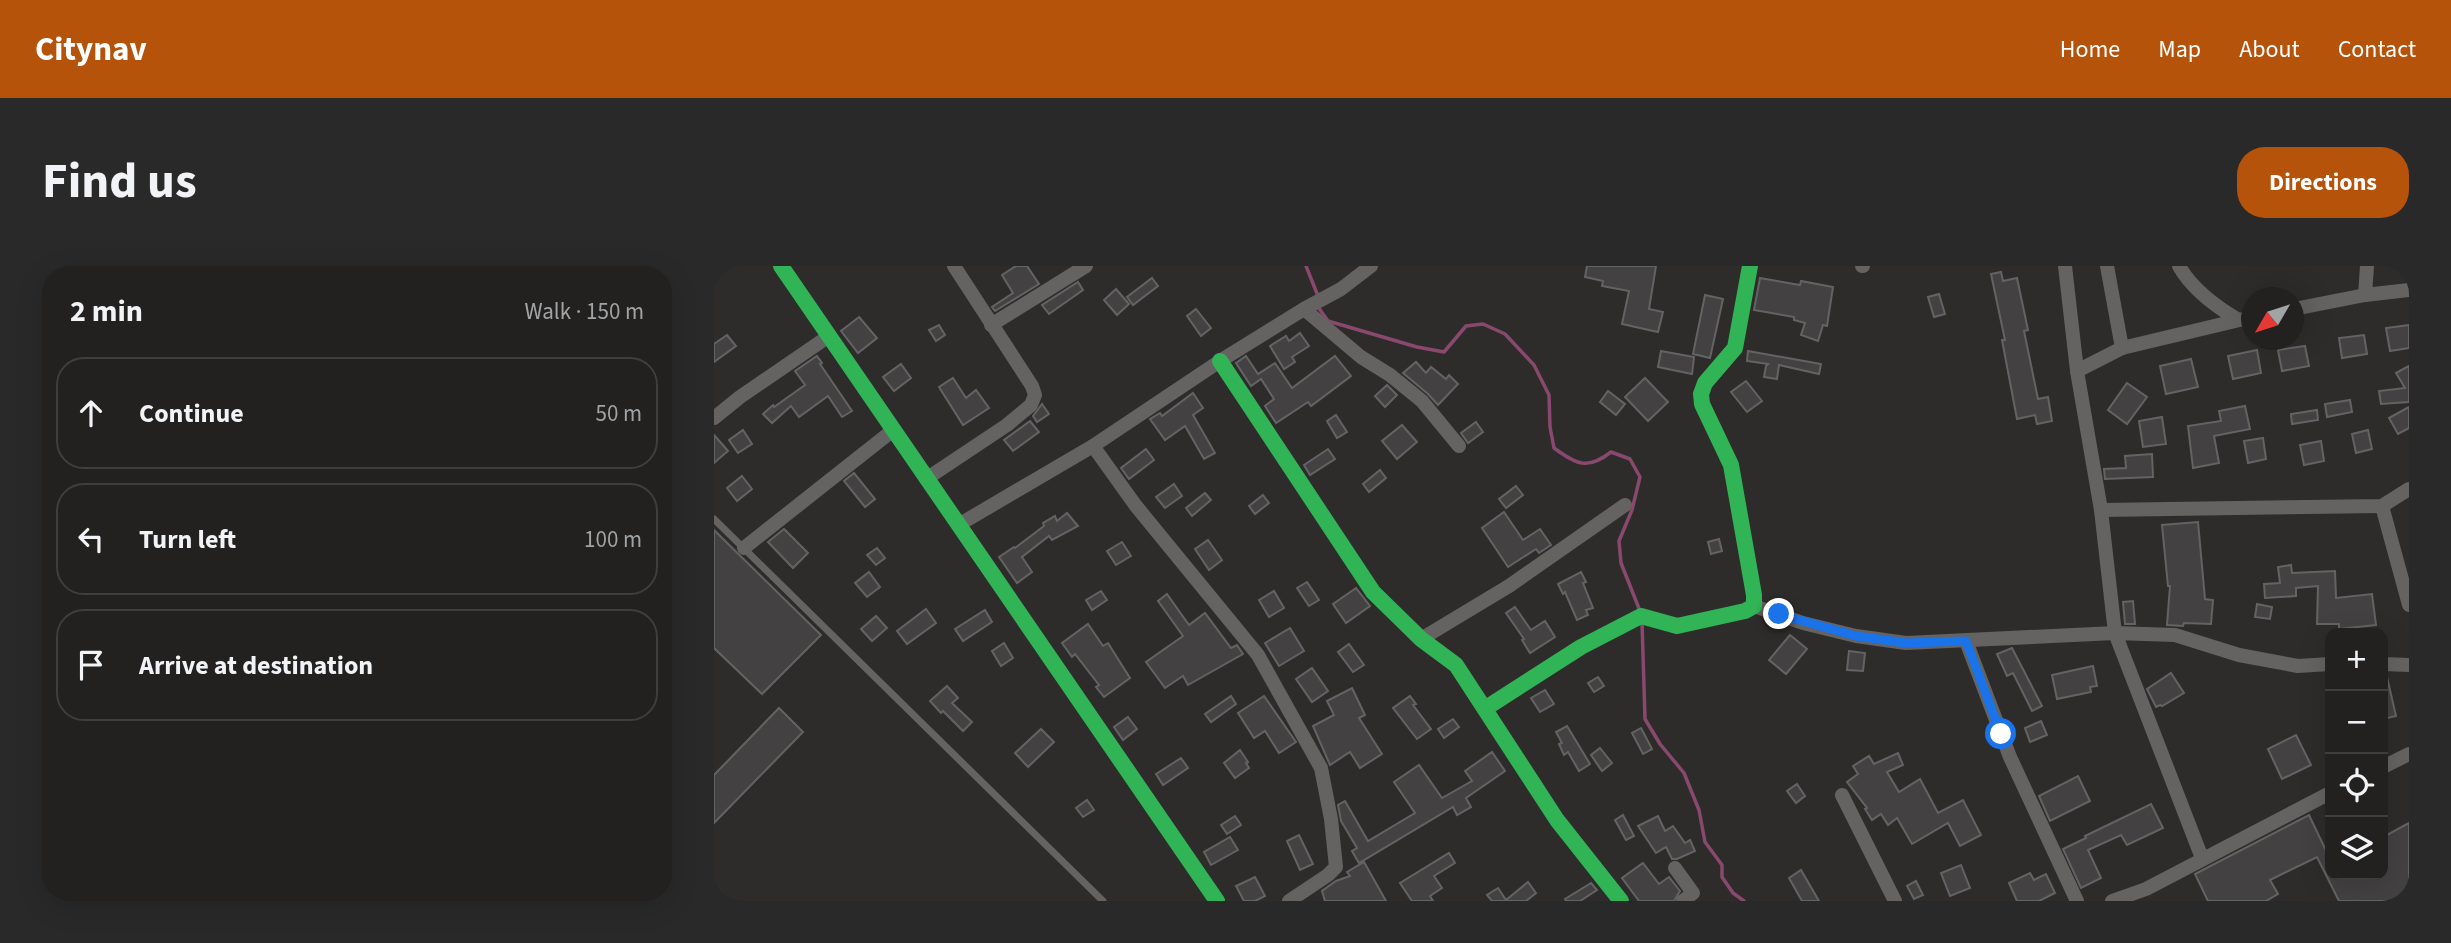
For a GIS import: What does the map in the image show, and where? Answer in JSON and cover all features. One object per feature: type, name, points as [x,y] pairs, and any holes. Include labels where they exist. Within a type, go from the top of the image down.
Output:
[{"type":"street","points":[[781,266],[1217,901]]},
{"type":"street","points":[[926,479],[1007,425],[1031,405],[1035,395],[1032,386],[954,266]]},
{"type":"street","points":[[991,325],[1086,266]]},
{"type":"street","points":[[960,524],[1093,446],[1220,361],[1341,289],[1371,266]]},
{"type":"street","points":[[1750,266],[1735,348],[1705,383],[1701,394],[1702,404],[1731,465],[1754,606]]},
{"type":"street","points":[[2065,266],[2077,371],[2101,510],[2115,633],[2202,858]]},
{"type":"street","points":[[2106,266],[2122,348]]},
{"type":"street","points":[[2179,266],[2216,307],[2241,317]]},
{"type":"street","points":[[2365,295],[2367,266]]},
{"type":"street","points":[[2304,307],[2365,295],[2409,290]]},
{"type":"street","points":[[1308,307],[1361,357],[1390,374],[1422,401],[1460,446]]},
{"type":"street","points":[[2077,371],[2122,348],[2241,319]]},
{"type":"street","points":[[714,418],[829,336]]},
{"type":"street","points":[[1220,361],[1373,592],[1422,639],[1456,665],[1557,820],[1620,901]]},
{"type":"street","points":[[744,548],[892,431]]},
{"type":"street","points":[[1093,446],[1136,506],[1258,655],[1321,768],[1331,819],[1336,867],[1289,901]]},
{"type":"street","points":[[2101,510],[2382,506],[2409,489]]},
{"type":"street","points":[[1422,639],[1509,586],[1625,505]]},
{"type":"street","points":[[2382,506],[2409,605]]},
{"type":"street","points":[[1486,708],[1549,664],[1641,616],[1677,626],[1745,611],[1754,606],[1803,623],[1856,636],[1906,643],[2115,633],[2175,635],[2239,655],[2298,666],[2325,664]]},
{"type":"street","points":[[1966,641],[2010,757],[2077,901]]},
{"type":"street","points":[[2388,664],[2409,665]]},
{"type":"street","points":[[2388,764],[2409,754]]},
{"type":"street","points":[[1842,795],[1895,901]]},
{"type":"street","points":[[2112,901],[2147,895],[2202,858],[2325,796]]},
{"type":"street","points":[[1675,868],[1693,899]]},
{"type":"lane","points":[[714,519],[1103,901]]},
{"type":"building","points":[[1016,266],[1027,266],[1039,284],[995,311],[992,307],[1013,293],[1002,275]]},
{"type":"building","points":[[1587,266],[1656,266],[1649,309],[1663,312],[1658,332],[1622,324],[1629,291],[1602,286],[1603,281],[1585,277]]},
{"type":"building","points":[[2001,272],[2003,281],[2017,278],[2028,330],[2024,331],[2038,399],[2048,397],[2052,421],[2037,424],[2035,415],[2017,419],[2002,340],[2005,340],[1991,274]]},
{"type":"building","points":[[1152,278],[1158,286],[1133,305],[1127,297]]},
{"type":"building","points":[[1760,278],[1833,287],[1827,326],[1823,325],[1818,341],[1801,335],[1805,323],[1794,320],[1794,317],[1754,310]]},
{"type":"building","points":[[1078,282],[1083,290],[1049,314],[1042,305]]},
{"type":"building","points":[[1116,289],[1129,304],[1117,315],[1104,300]]},
{"type":"building","points":[[1939,294],[1945,314],[1934,317],[1928,297]]},
{"type":"building","points":[[1705,295],[1723,299],[1710,358],[1693,354]]},
{"type":"building","points":[[1196,309],[1211,328],[1201,336],[1187,316]]},
{"type":"building","points":[[859,317],[877,338],[858,353],[841,331]]},
{"type":"building","points":[[939,325],[945,335],[936,341],[929,330]]},
{"type":"building","points":[[2409,325],[2409,348],[2390,351],[2386,328]]},
{"type":"building","points":[[1300,333],[1309,346],[1292,357],[1295,362],[1284,369],[1270,346],[1286,336],[1289,341]]},
{"type":"building","points":[[727,335],[736,346],[714,362],[714,344]]},
{"type":"building","points":[[2364,335],[2367,354],[2342,358],[2339,338]]},
{"type":"building","points":[[2304,346],[2309,366],[2282,371],[2278,350],[2304,350]]},
{"type":"building","points":[[2257,350],[2261,373],[2233,379],[2228,356]]},
{"type":"building","points":[[1661,351],[1694,357],[1692,374],[1658,367]]},
{"type":"building","points":[[1748,351],[1821,364],[1819,374],[1779,365],[1777,379],[1764,377],[1768,364],[1747,361]]},
{"type":"building","points":[[817,356],[852,411],[842,417],[828,396],[799,417],[791,406],[772,423],[763,414],[805,385],[795,371]]},
{"type":"building","points":[[1246,356],[1258,374],[1275,363],[1292,388],[1335,356],[1351,376],[1311,406],[1308,402],[1276,423],[1265,406],[1274,399],[1261,379],[1251,386],[1236,363]]},
{"type":"building","points":[[2191,359],[2198,387],[2166,394],[2160,366]]},
{"type":"building","points":[[1416,362],[1426,373],[1431,367],[1446,379],[1449,375],[1458,384],[1438,405],[1403,373]]},
{"type":"building","points":[[901,364],[911,378],[894,391],[883,377]]},
{"type":"building","points":[[2409,366],[2409,402],[2381,404],[2379,391],[2405,388],[2396,373]]},
{"type":"building","points":[[953,378],[966,398],[976,390],[989,408],[963,425],[939,387]]},
{"type":"building","points":[[1645,378],[1668,402],[1648,421],[1625,397]]},
{"type":"building","points":[[1746,381],[1762,401],[1747,412],[1731,392]]},
{"type":"building","points":[[2127,383],[2147,397],[2127,424],[2108,410]]},
{"type":"building","points":[[1387,385],[1397,395],[1385,407],[1375,396]]},
{"type":"building","points":[[1608,391],[1625,404],[1616,415],[1600,402]]},
{"type":"building","points":[[1193,393],[1203,408],[1193,415],[1215,453],[1204,459],[1185,426],[1165,440],[1150,419],[1160,413],[1162,416]]},
{"type":"building","points":[[2350,400],[2352,412],[2327,417],[2325,404]]},
{"type":"building","points":[[1042,404],[1049,414],[1037,422],[1033,416]]},
{"type":"building","points":[[2245,406],[2250,429],[2214,436],[2219,463],[2193,468],[2188,426],[2221,421],[2219,411]]},
{"type":"building","points":[[2409,407],[2409,428],[2398,434],[2389,418]]},
{"type":"building","points":[[2317,410],[2318,420],[2292,424],[2291,414]]},
{"type":"building","points":[[1336,415],[1347,432],[1337,438],[1327,421]]},
{"type":"building","points":[[2162,417],[2166,444],[2143,447],[2139,421]]},
{"type":"building","points":[[1030,421],[1039,432],[1013,451],[1004,440]]},
{"type":"building","points":[[1476,422],[1483,432],[1468,443],[1461,433]]},
{"type":"building","points":[[1402,425],[1417,442],[1397,459],[1382,441]]},
{"type":"building","points":[[743,430],[752,444],[738,453],[729,440]]},
{"type":"building","points":[[2368,430],[2372,449],[2356,453],[2352,434]]},
{"type":"building","points":[[714,435],[728,451],[714,463]]},
{"type":"building","points":[[2263,438],[2266,459],[2248,463],[2244,441]]},
{"type":"building","points":[[2321,441],[2324,461],[2304,465],[2300,445]]},
{"type":"building","points":[[1146,449],[1154,460],[1129,479],[1121,468]]},
{"type":"building","points":[[1328,449],[1335,459],[1310,475],[1304,465]]},
{"type":"building","points":[[2152,454],[2153,477],[2105,479],[2104,469],[2126,468],[2125,456]]},
{"type":"building","points":[[1380,470],[1386,478],[1369,492],[1363,484]]},
{"type":"building","points":[[854,473],[875,499],[865,507],[844,481]]},
{"type":"building","points":[[742,476],[752,489],[737,501],[727,488]]},
{"type":"building","points":[[1174,484],[1182,496],[1165,508],[1156,497]]},
{"type":"building","points":[[1516,486],[1523,495],[1506,508],[1499,499]]},
{"type":"building","points":[[1205,493],[1211,500],[1192,516],[1186,508]]},
{"type":"building","points":[[1263,495],[1269,503],[1255,514],[1249,506]]},
{"type":"building","points":[[1504,512],[1523,540],[1540,529],[1551,545],[1539,553],[1536,549],[1508,567],[1482,528]]},
{"type":"building","points":[[1067,513],[1078,526],[1052,540],[1049,536],[1022,557],[1032,572],[1017,583],[999,557],[1044,526],[1043,523],[1055,516],[1057,521]]},
{"type":"building","points":[[2198,522],[2205,599],[2213,600],[2211,624],[2167,625],[2170,586],[2162,525]]},
{"type":"building","points":[[784,529],[808,553],[793,568],[768,542]]},
{"type":"building","points":[[714,530],[821,635],[762,694],[714,648]]},
{"type":"building","points":[[1719,539],[1722,551],[1711,554],[1708,542]]},
{"type":"building","points":[[1208,540],[1222,560],[1209,570],[1195,549]]},
{"type":"building","points":[[1122,542],[1131,556],[1116,565],[1107,551]]},
{"type":"building","points":[[877,548],[885,558],[876,565],[867,555]]},
{"type":"building","points":[[2291,565],[2292,573],[2335,571],[2336,598],[2372,594],[2376,625],[2339,628],[2339,624],[2317,624],[2318,586],[2296,588],[2296,596],[2265,598],[2264,584],[2280,583],[2278,567]]},
{"type":"building","points":[[869,572],[880,587],[867,597],[855,583]]},
{"type":"building","points":[[1581,572],[1593,608],[1586,610],[1588,615],[1577,620],[1565,592],[1563,594],[1558,584]]},
{"type":"building","points":[[1307,582],[1319,600],[1309,606],[1297,588]]},
{"type":"building","points":[[1356,588],[1370,606],[1346,623],[1333,604]]},
{"type":"building","points":[[1101,591],[1107,600],[1092,610],[1086,600]]},
{"type":"building","points":[[1274,591],[1284,608],[1269,617],[1259,600]]},
{"type":"building","points":[[1167,594],[1189,625],[1205,613],[1231,648],[1237,645],[1243,654],[1188,685],[1183,676],[1165,688],[1146,662],[1183,636],[1158,601]]},
{"type":"building","points":[[2133,601],[2135,624],[2125,624],[2123,602]]},
{"type":"building","points":[[2257,604],[2272,607],[2270,619],[2255,617]]},
{"type":"building","points":[[1515,607],[1531,630],[1545,621],[1555,637],[1530,653],[1506,613]]},
{"type":"building","points":[[926,609],[936,623],[907,644],[897,631]]},
{"type":"building","points":[[985,610],[992,622],[963,641],[955,629]]},
{"type":"building","points":[[876,616],[887,628],[872,641],[861,629]]},
{"type":"building","points":[[1088,624],[1103,646],[1108,643],[1130,678],[1104,697],[1096,687],[1099,685],[1075,654],[1072,657],[1062,643]]},
{"type":"building","points":[[1290,628],[1304,651],[1279,666],[1265,643]]},
{"type":"building","points":[[1790,635],[1807,649],[1786,674],[1769,660]]},
{"type":"building","points":[[1004,643],[1013,658],[1001,666],[992,651]]},
{"type":"building","points":[[1349,644],[1364,665],[1353,672],[1338,652]]},
{"type":"building","points":[[2012,648],[2042,706],[2032,711],[2013,673],[2007,676],[1997,654]]},
{"type":"building","points":[[1849,651],[1865,653],[1863,671],[1847,670]]},
{"type":"building","points":[[2093,666],[2097,686],[2090,687],[2091,692],[2057,699],[2052,675]]},
{"type":"building","points":[[1312,668],[1328,691],[1312,702],[1296,679]]},
{"type":"building","points":[[2171,673],[2184,693],[2156,707],[2147,689]]},
{"type":"building","points":[[1598,677],[1604,686],[1594,692],[1588,683]]},
{"type":"building","points":[[2388,681],[2396,716],[2388,718]]},
{"type":"building","points":[[947,686],[958,698],[952,703],[972,722],[963,731],[930,701]]},
{"type":"building","points":[[1352,688],[1365,715],[1359,718],[1382,754],[1360,768],[1350,752],[1330,765],[1313,726],[1334,715],[1327,701]]},
{"type":"building","points":[[1545,690],[1554,704],[1540,712],[1531,698]]},
{"type":"building","points":[[1231,696],[1236,704],[1211,722],[1205,714]]},
{"type":"building","points":[[1264,696],[1296,742],[1279,753],[1265,731],[1254,738],[1238,713]]},
{"type":"building","points":[[1410,696],[1416,704],[1413,705],[1431,729],[1417,739],[1393,708]]},
{"type":"building","points":[[779,708],[803,732],[714,823],[714,775]]},
{"type":"building","points":[[1128,717],[1137,729],[1123,740],[1114,727]]},
{"type":"building","points":[[1453,719],[1459,727],[1444,738],[1438,729]]},
{"type":"building","points":[[2041,721],[2047,735],[2030,742],[2025,728]]},
{"type":"building","points":[[1567,726],[1590,764],[1579,771],[1568,752],[1564,755],[1559,744],[1562,743],[1556,732]]},
{"type":"building","points":[[1641,728],[1652,749],[1643,754],[1632,733]]},
{"type":"building","points":[[1041,729],[1054,742],[1028,767],[1015,753]]},
{"type":"building","points":[[2296,735],[2311,765],[2282,779],[2268,749]]},
{"type":"building","points":[[1600,748],[1612,763],[1602,771],[1591,755]]},
{"type":"building","points":[[1240,750],[1249,768],[1235,778],[1224,763]]},
{"type":"building","points":[[1492,752],[1505,771],[1466,798],[1471,807],[1457,815],[1453,807],[1359,863],[1352,851],[1357,848],[1341,821],[1338,805],[1345,801],[1368,841],[1415,813],[1394,782],[1419,765],[1442,798],[1472,781],[1465,771]]},
{"type":"building","points":[[1898,753],[1903,765],[1887,772],[1899,792],[1920,779],[1938,813],[1963,800],[1981,835],[1960,846],[1948,823],[1912,844],[1897,818],[1888,825],[1881,814],[1872,820],[1865,809],[1867,808],[1847,782],[1858,774],[1853,766],[1869,756],[1874,764]]},
{"type":"building","points":[[1181,758],[1188,768],[1163,785],[1156,774]]},
{"type":"building","points":[[2078,776],[2090,801],[2050,821],[2039,796]]},
{"type":"building","points":[[1797,784],[1805,796],[1796,803],[1787,791]]},
{"type":"building","points":[[1087,800],[1094,810],[1083,817],[1076,808]]},
{"type":"building","points":[[2151,804],[2163,828],[2127,845],[2121,835],[2088,850],[2101,878],[2081,888],[2063,849]]},
{"type":"building","points":[[1623,815],[1634,836],[1626,840],[1615,820]]},
{"type":"building","points":[[2309,815],[2325,849],[2325,873],[2317,857],[2270,880],[2278,894],[2266,901],[2208,901],[2195,874]]},
{"type":"building","points":[[1235,816],[1241,825],[1227,834],[1221,825]]},
{"type":"building","points":[[1658,816],[1665,831],[1673,826],[1685,843],[1690,840],[1695,851],[1677,859],[1672,859],[1666,847],[1656,853],[1638,826]]},
{"type":"building","points":[[2409,823],[2409,901],[2339,901],[2328,880],[2388,880],[2388,834]]},
{"type":"building","points":[[1299,835],[1313,864],[1300,870],[1287,841]]},
{"type":"building","points":[[1230,837],[1238,850],[1211,865],[1204,852]]},
{"type":"building","points":[[1449,853],[1455,863],[1434,876],[1442,888],[1430,896],[1433,901],[1412,901],[1400,883]]},
{"type":"building","points":[[1364,862],[1386,901],[1325,901],[1322,891],[1336,881],[1350,876],[1347,872]]},
{"type":"building","points":[[1643,863],[1659,884],[1669,877],[1680,891],[1674,901],[1639,901],[1622,878]]},
{"type":"building","points":[[1961,865],[1970,888],[1950,896],[1941,873]]},
{"type":"building","points":[[1801,870],[1819,901],[1802,901],[1789,878]]},
{"type":"building","points":[[2030,873],[2034,880],[2046,874],[2055,893],[2039,901],[2017,901],[2009,883]]},
{"type":"building","points":[[1255,877],[1265,896],[1255,901],[1244,901],[1236,886]]},
{"type":"building","points":[[1916,881],[1923,895],[1914,899],[1907,886]]},
{"type":"building","points":[[1528,882],[1536,893],[1526,901],[1492,901],[1487,895],[1498,888],[1506,900]]},
{"type":"building","points":[[1591,883],[1597,890],[1580,901],[1566,901],[1565,899]]},
{"type":"waterway","points":[[1306,266],[1318,296]]},
{"type":"waterway","points":[[1318,307],[1328,321],[1417,347],[1444,352],[1466,326],[1483,324],[1505,334],[1534,365],[1549,395],[1554,448],[1582,463],[1596,461],[1611,452],[1630,459],[1640,477],[1632,510],[1619,541],[1621,563],[1640,611]]},
{"type":"waterway","points":[[1642,622],[1645,719],[1660,744],[1684,773],[1699,810],[1705,842],[1722,865],[1722,877],[1733,893],[1744,901]]},
{"type":"traffic: fast","points":[[781,266],[1217,901]]},
{"type":"traffic: fast","points":[[1486,708],[1581,647],[1641,616],[1677,626],[1745,611],[1754,606],[1731,465],[1702,404],[1701,394],[1705,383],[1735,348],[1750,266]]},
{"type":"traffic: fast","points":[[1220,361],[1373,592],[1421,639],[1456,665],[1557,820],[1621,901]]},
{"type":"route","points":[[1779,614],[1856,636],[1906,643],[1966,641],[2001,734]]}]
